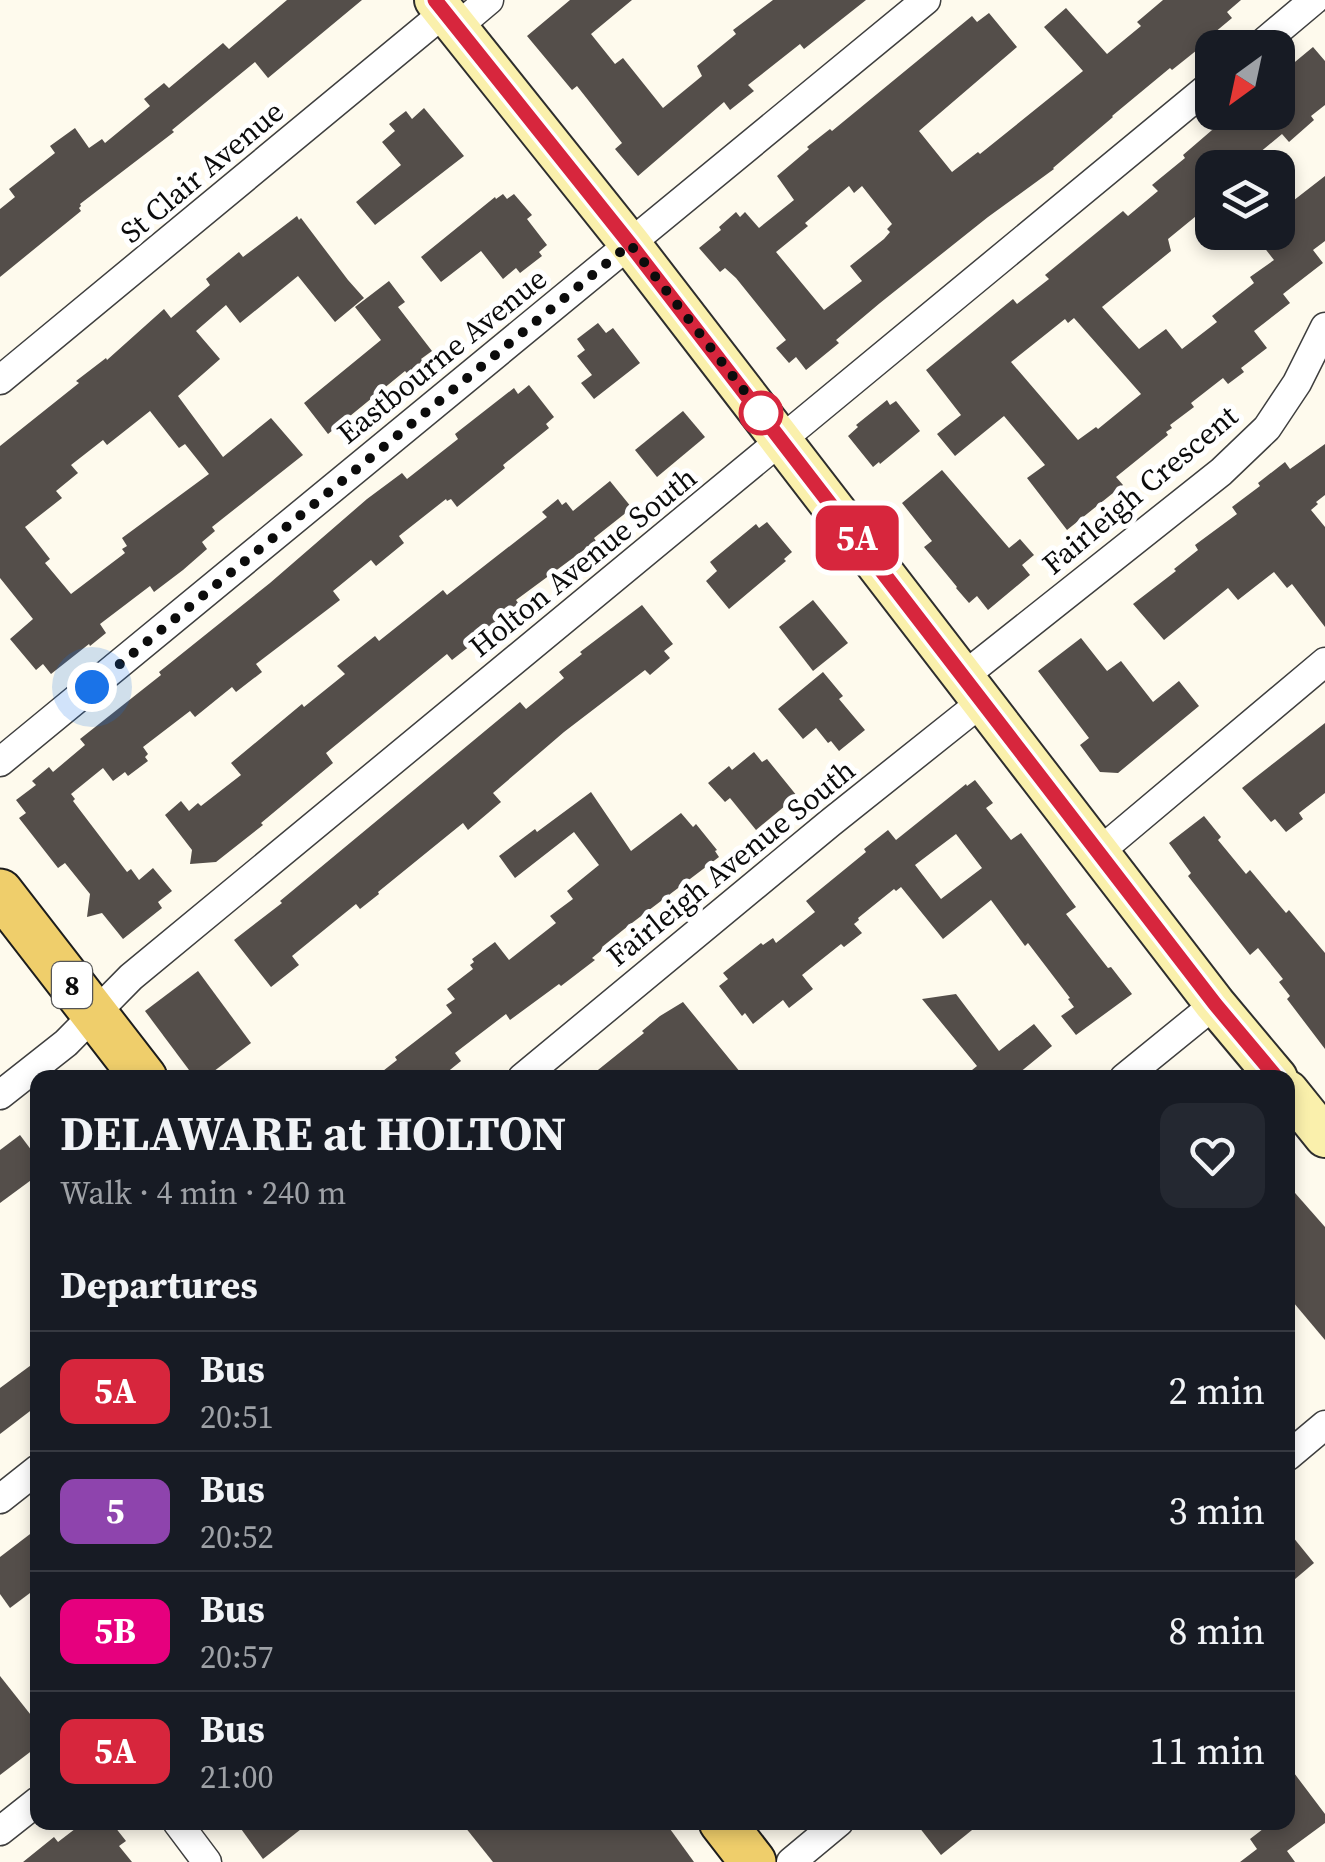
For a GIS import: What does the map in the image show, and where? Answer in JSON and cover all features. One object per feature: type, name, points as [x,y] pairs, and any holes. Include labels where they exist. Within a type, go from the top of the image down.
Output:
[{"type":"main road","name":"8","points":[[0,892],[138,1070]]},
{"type":"main road","points":[[728,1830],[753,1862]]},
{"type":"street","name":"St Clair Avenue","points":[[0,380],[445,13],[489,0]]},
{"type":"street","name":"Eastbourne Avenue","points":[[0,762],[926,0]]},
{"type":"street","points":[[1278,30],[1314,0]]},
{"type":"street","points":[[445,13],[630,244],[1269,1070]]},
{"type":"street","name":"Holton Avenue South","points":[[32,1070],[66,1043],[131,977],[1195,98]]},
{"type":"street","name":"Fairleigh Crescent","points":[[973,688],[1267,428],[1297,384],[1325,327]]},
{"type":"street","points":[[1098,852],[1325,662]]},
{"type":"street","name":"Fairleigh Avenue South","points":[[532,1070],[830,823],[973,688]]},
{"type":"street","points":[[1134,1070],[1215,1004]]},
{"type":"street","name":"Holton Avenue South","points":[[0,1095],[30,1071]]},
{"type":"street","points":[[1295,1097],[1321,1124]]},
{"type":"street","points":[[1295,1450],[1325,1425]]},
{"type":"street","points":[[0,1498],[30,1475]]},
{"type":"street","points":[[0,1832],[30,1808]]},
{"type":"street","points":[[183,1830],[206,1862]]},
{"type":"street","points":[[790,1862],[829,1830]]},
{"type":"building","points":[[287,0],[362,0],[268,78],[255,62],[174,132],[80,204],[81,211],[0,277],[0,209],[15,197],[9,189],[55,153],[50,146],[75,128],[89,148],[102,139],[105,143],[150,106],[144,99],[164,83],[169,88],[223,43],[229,49]]},
{"type":"building","points":[[570,0],[632,0],[591,34],[615,64],[623,58],[663,108],[702,76],[697,66],[736,34],[733,30],[773,0],[866,0],[804,49],[800,44],[748,85],[754,91],[730,110],[724,102],[638,176],[615,149],[622,143],[577,86],[572,90],[527,36]]},
{"type":"building","points":[[1163,0],[1241,0],[1227,12],[1232,18],[1218,30],[1195,30],[1195,52],[1112,116],[1054,169],[880,303],[806,370],[796,357],[789,363],[776,348],[786,340],[736,278],[725,268],[720,272],[699,248],[736,212],[740,217],[745,212],[759,228],[794,200],[777,176],[807,147],[832,131],[972,16],[977,22],[989,13],[1017,47],[919,131],[952,172],[1083,71],[1044,27],[1066,8],[1107,54],[1141,26],[1137,22]],"holes":[[[849,186],[854,193],[862,186],[892,224],[887,229],[890,232],[850,266],[862,281],[824,310],[776,252]]]},
{"type":"building","points":[[1313,47],[1325,61],[1325,105],[1289,142],[1282,134],[1263,150],[1195,150],[1195,217],[1168,239],[1171,251],[1102,307],[1139,349],[1166,329],[1182,349],[1217,322],[1212,316],[1254,283],[1250,277],[1274,260],[1266,250],[1295,250],[1295,199],[1325,176],[1325,241],[1313,250],[1323,263],[1283,294],[1290,303],[1254,331],[1267,348],[1241,368],[1244,372],[1228,384],[1223,378],[1191,403],[1194,407],[1170,425],[1168,435],[1116,477],[1123,485],[1067,530],[1027,478],[1045,465],[1004,416],[955,456],[937,434],[961,415],[926,370],[1013,299],[1017,304],[1049,279],[1045,275],[1123,211],[1128,216],[1158,191],[1152,185],[1185,158],[1183,155],[1212,130],[1295,130],[1295,62]],"holes":[[[1074,318],[1141,394],[1078,440],[1011,362],[1065,319],[1068,323]]]},
{"type":"building","points":[[424,108],[464,156],[375,225],[356,202],[401,165],[382,142],[395,131],[389,124],[406,111],[412,119]]},
{"type":"building","points":[[503,194],[507,199],[514,194],[532,215],[527,219],[547,245],[539,252],[542,256],[520,273],[516,268],[503,279],[481,251],[441,282],[421,257]]},
{"type":"building","points":[[297,216],[364,298],[335,322],[298,276],[240,323],[226,305],[196,331],[220,359],[178,396],[223,457],[271,418],[303,455],[212,527],[215,531],[202,542],[207,549],[183,570],[154,592],[150,586],[100,624],[106,633],[90,646],[51,674],[43,664],[36,670],[10,639],[33,619],[0,578],[0,446],[164,309],[171,318],[210,285],[206,279],[239,252],[243,257]],"holes":[[[150,411],[179,448],[185,444],[209,474],[122,538],[127,546],[122,549],[125,553],[71,594],[45,563],[50,559],[25,527],[62,498],[56,491],[78,473],[71,465],[103,440],[107,445]]]},
{"type":"building","points":[[389,281],[405,302],[398,307],[432,351],[421,359],[427,367],[412,379],[405,371],[328,434],[304,403],[381,340],[355,307]]},
{"type":"building","points":[[598,323],[606,333],[613,328],[640,363],[594,399],[581,383],[592,375],[577,356],[585,350],[577,339]]},
{"type":"building","points":[[529,385],[554,417],[546,424],[549,428],[503,465],[505,468],[457,507],[446,499],[399,536],[404,543],[376,566],[371,560],[333,591],[340,600],[256,664],[262,672],[236,692],[232,687],[195,717],[190,711],[143,747],[148,761],[128,776],[125,772],[113,781],[103,768],[71,794],[127,872],[131,869],[139,880],[153,868],[172,891],[158,902],[162,908],[123,939],[102,913],[87,917],[90,894],[65,863],[58,868],[19,818],[26,813],[16,800],[36,785],[32,781],[49,767],[53,772],[85,745],[80,739],[367,499],[402,473],[407,479],[458,439],[455,434],[514,388],[518,394]]},
{"type":"building","points":[[887,400],[890,405],[896,401],[920,431],[873,467],[848,436]]},
{"type":"building","points":[[683,411],[705,437],[657,477],[635,450]]},
{"type":"building","points":[[1325,444],[1325,495],[1311,510],[1325,527],[1325,627],[1292,584],[1287,588],[1274,572],[1238,600],[1228,588],[1164,640],[1133,604],[1176,571],[1198,550],[1195,545],[1237,514],[1232,507],[1260,486],[1258,483],[1285,462],[1290,469]]},
{"type":"building","points":[[942,470],[1009,548],[1020,539],[1034,555],[1022,565],[1030,575],[988,610],[977,596],[969,603],[956,588],[924,547],[932,541],[902,503]]},
{"type":"building","points":[[610,481],[632,508],[594,538],[596,541],[516,600],[521,607],[490,632],[452,660],[447,654],[326,753],[333,763],[263,825],[216,862],[190,864],[192,850],[165,815],[181,801],[189,811],[198,803],[201,806],[241,775],[231,763],[345,674],[337,666],[375,636],[379,641],[443,590],[447,595],[547,517],[542,512],[558,499],[573,511]]},
{"type":"building","points":[[767,522],[792,552],[729,609],[706,581],[717,571],[710,562],[756,524],[759,528]]},
{"type":"building","points":[[813,600],[848,643],[813,671],[779,627]]},
{"type":"building","points":[[642,605],[673,644],[664,651],[670,658],[650,675],[645,670],[564,732],[493,793],[501,802],[468,830],[463,823],[360,909],[356,904],[292,956],[299,965],[271,987],[234,940],[520,702],[526,709],[564,678],[559,672],[580,652]]},
{"type":"building","points":[[1081,638],[1107,671],[1121,661],[1153,702],[1179,681],[1199,706],[1118,773],[1100,772],[1080,745],[1089,738],[1038,671]]},
{"type":"building","points":[[823,672],[865,730],[839,751],[816,728],[803,739],[778,709]]},
{"type":"building","points":[[1325,723],[1325,793],[1299,813],[1303,819],[1286,832],[1275,819],[1271,822],[1242,788]]},
{"type":"building","points":[[754,752],[762,762],[767,759],[797,796],[756,830],[730,798],[725,802],[708,783]]},
{"type":"building","points":[[975,780],[993,803],[986,808],[1011,840],[1021,833],[1076,907],[1066,914],[1132,994],[1076,1035],[1061,1016],[1074,1007],[1070,998],[991,900],[943,939],[901,887],[858,918],[854,924],[862,933],[844,947],[841,944],[802,975],[813,989],[789,1008],[783,1000],[753,1024],[745,1013],[742,1016],[719,986],[728,979],[723,973],[761,943],[773,938],[776,943],[815,912],[806,901],[888,830],[896,840]],"holes":[[[956,834],[982,868],[941,899],[915,865]]]},
{"type":"building","points":[[591,792],[631,851],[681,813],[693,827],[696,824],[719,857],[602,947],[592,958],[595,960],[561,986],[510,1020],[506,1014],[455,1053],[461,1061],[450,1070],[384,1070],[397,1060],[395,1057],[452,1013],[446,1005],[455,999],[447,989],[473,969],[472,959],[495,942],[509,960],[556,923],[550,916],[573,899],[567,891],[599,865],[574,832],[515,878],[499,856],[535,829],[537,832]]},
{"type":"building","points":[[1204,816],[1246,874],[1250,870],[1325,953],[1325,1049],[1287,999],[1290,996],[1279,982],[1283,979],[1258,948],[1250,955],[1188,876],[1191,873],[1169,843]]},
{"type":"building","points":[[198,971],[251,1043],[216,1070],[189,1070],[145,1011]]},
{"type":"building","points":[[956,994],[999,1051],[1034,1024],[1052,1046],[1023,1070],[972,1070],[977,1066],[922,999]]},
{"type":"building","points":[[683,1002],[738,1070],[598,1070],[660,1016]]},
{"type":"building","points":[[20,1135],[30,1148],[30,1181],[0,1203],[0,1150]]},
{"type":"building","points":[[1295,1193],[1325,1227],[1325,1340],[1295,1304]]},
{"type":"building","points":[[30,1366],[30,1411],[0,1434],[0,1388]]},
{"type":"building","points":[[30,1534],[30,1593],[10,1608],[0,1594],[0,1557]]},
{"type":"building","points":[[1295,1540],[1314,1563],[1295,1579]]},
{"type":"building","points":[[0,1676],[30,1714],[30,1752],[0,1775]]},
{"type":"building","points":[[1295,1774],[1325,1814],[1325,1823],[1287,1851],[1295,1862],[1240,1862],[1257,1849],[1250,1839],[1262,1830],[1295,1830]]},
{"type":"building","points":[[74,1830],[117,1830],[126,1841],[119,1846],[132,1862],[23,1862],[54,1837],[58,1842]]},
{"type":"building","points":[[242,1830],[300,1830],[263,1859]]},
{"type":"building","points":[[467,1830],[671,1830],[694,1862],[493,1862]]},
{"type":"building","points":[[921,1830],[972,1830],[941,1855]]},
{"type":"bus line","name":"5A","points":[[435,0],[630,244],[1215,1004],[1270,1070]]},
{"type":"route","points":[[92,687],[630,244],[770,424],[761,413]]}]
